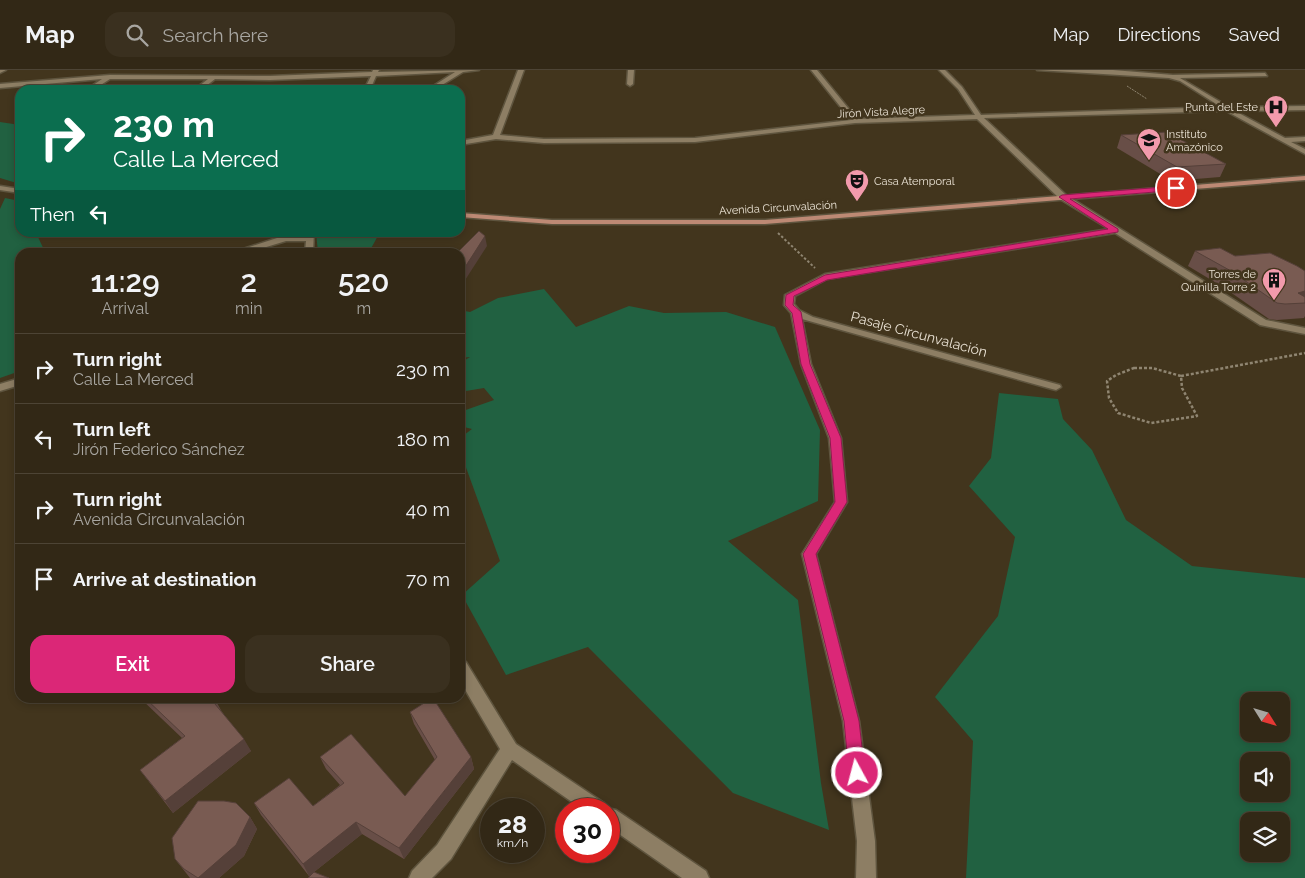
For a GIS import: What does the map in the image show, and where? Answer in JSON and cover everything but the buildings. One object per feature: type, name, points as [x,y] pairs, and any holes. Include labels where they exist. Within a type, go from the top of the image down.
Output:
[{"type":"main road","name":"Avenida Circunvalación","points":[[465,215],[552,222],[765,222],[1305,178]]},
{"type":"street","points":[[97,85],[119,70]]},
{"type":"street","points":[[204,85],[225,70]]},
{"type":"street","points":[[0,86],[110,77],[214,78],[270,81],[376,72],[476,70]]},
{"type":"street","points":[[496,138],[521,70]]},
{"type":"street","points":[[630,84],[631,70]]},
{"type":"street","points":[[814,70],[855,121]]},
{"type":"street","points":[[942,70],[960,88],[980,118],[1062,197],[1264,324],[1291,327],[1305,331]]},
{"type":"street","points":[[1040,70],[1105,71],[1170,76],[1265,75]]},
{"type":"street","points":[[438,85],[462,71]]},
{"type":"street","points":[[370,85],[376,72]]},
{"type":"street","points":[[1170,76],[1182,80],[1230,110],[1305,152]]},
{"type":"street","name":"Jirón Vista Alegre","points":[[465,142],[496,138],[544,141],[695,140],[855,121],[1164,110],[1305,108]]},
{"type":"street","points":[[1284,140],[1305,139]]},
{"type":"street","points":[[1,190],[15,191]]},
{"type":"street","points":[[866,878],[866,841],[851,721],[809,554],[841,502],[835,438],[806,364],[796,312],[789,305],[790,295],[825,278],[1115,231]]},
{"type":"street","points":[[255,248],[285,238],[298,237]]},
{"type":"street","name":"Pasaje Circunvalación","points":[[796,312],[810,319],[1056,387]]},
{"type":"street","points":[[0,388],[15,383]]},
{"type":"street","points":[[465,675],[510,749],[582,798]]},
{"type":"street","points":[[419,878],[444,852],[510,749]]},
{"type":"street","points":[[620,824],[699,878]]},
{"type":"path","points":[[1105,71],[1164,110]]},
{"type":"path","points":[[765,222],[825,278]]},
{"type":"path","points":[[1181,376],[1182,388],[1197,416],[1151,423],[1118,413],[1109,398],[1107,381],[1119,372],[1142,367],[1163,369],[1181,376],[1305,353]]},
{"type":"green space","points":[[0,122],[15,124],[15,182],[0,178]]},
{"type":"green space","points":[[5,198],[15,200],[15,237],[38,237],[43,248],[15,248],[15,373],[0,378],[0,209]]},
{"type":"green space","points":[[316,237],[377,237],[371,248],[318,248]]},
{"type":"green space","points":[[544,289],[576,327],[629,306],[664,313],[726,312],[775,327],[820,430],[818,501],[728,541],[798,600],[821,783],[829,830],[733,793],[588,647],[506,675],[465,600],[465,592],[500,561],[465,465],[465,434],[472,429],[465,427],[465,410],[494,400],[484,388],[465,391],[465,360],[470,357],[465,358],[465,311],[470,312],[498,298]]},
{"type":"green space","points":[[999,393],[1058,399],[1063,419],[1092,450],[1126,520],[1192,566],[1305,578],[1305,878],[966,878],[973,741],[935,697],[998,616],[1015,537],[969,486],[991,458]]},
{"type":"place","name":"Punta del Este","points":[[1276,128]]},
{"type":"place","name":"Instituto Amazónico","points":[[1149,161]]},
{"type":"place","name":"Casa Atemporal","points":[[857,202]]},
{"type":"place","name":"Torres de Quinilla Torre 2","points":[[1274,301]]},
{"type":"route","points":[[857,773],[851,721],[809,554],[841,502],[835,438],[806,364],[796,312],[789,305],[790,295],[802,287],[825,278],[1115,231],[1062,197],[1176,188]]}]
